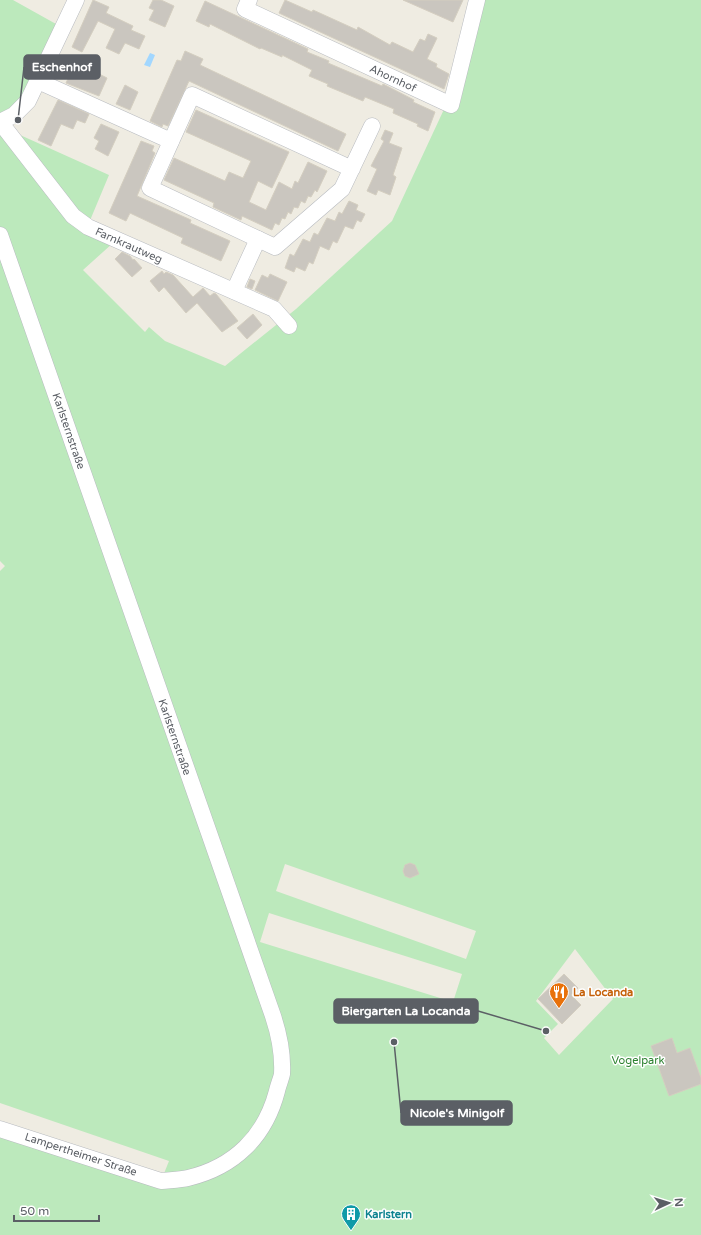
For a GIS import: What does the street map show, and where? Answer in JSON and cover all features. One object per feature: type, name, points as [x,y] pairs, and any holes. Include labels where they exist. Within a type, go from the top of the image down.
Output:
[{"type":"street","points":[[0,122],[14,114],[28,101],[76,0]]},
{"type":"street","name":"Ahornhof","points":[[249,0],[245,9],[451,105],[477,0]]},
{"type":"street","points":[[38,81],[171,142]]},
{"type":"street","points":[[352,169],[192,95],[150,188],[275,246],[342,190],[352,169],[372,126]]},
{"type":"street","name":"Farnkrautweg","points":[[0,122],[73,216],[88,227],[274,309],[289,326]]},
{"type":"street","name":"Karlsternstraße","points":[[0,235],[278,1032],[282,1074],[272,1110],[257,1136],[237,1156],[213,1170],[187,1179],[161,1181]]},
{"type":"street","points":[[234,291],[258,239]]},
{"type":"street","name":"Lampertheimer Straße","points":[[0,1129],[161,1181]]},
{"type":"green space","name":"Vogelpark","points":[[0,0],[13,0],[56,24],[9,130],[109,175],[86,230],[113,243],[83,270],[145,332],[149,327],[165,341],[225,366],[296,309],[392,221],[446,105],[460,103],[484,0],[701,0],[701,1235],[0,1235],[0,1129],[161,1181],[169,1161],[0,1103],[0,571],[5,566],[0,561]],"holes":[[[285,864],[476,931],[466,959],[276,891]],[[269,913],[462,974],[453,1002],[260,942]],[[575,949],[613,999],[559,1055],[544,1038],[558,1024],[536,1001]]]},
{"type":"water","points":[[150,53],[155,55],[150,67],[144,65]]},
{"type":"building","points":[[93,0],[109,7],[106,13],[133,26],[131,30],[145,36],[139,49],[125,43],[119,54],[106,48],[115,29],[98,21],[82,52],[72,47]]},
{"type":"building","points":[[153,0],[161,0],[174,6],[165,27],[149,20],[154,10],[149,8]]},
{"type":"building","points":[[285,0],[312,12],[313,10],[357,30],[358,27],[390,45],[392,42],[413,52],[420,39],[425,41],[428,34],[437,38],[427,59],[437,64],[436,67],[449,74],[444,89],[279,13]]},
{"type":"building","points":[[403,0],[463,0],[453,22]]},
{"type":"building","points":[[205,1],[308,49],[307,52],[329,61],[328,63],[382,86],[383,84],[414,100],[413,102],[435,112],[428,131],[417,126],[418,124],[393,113],[394,109],[365,97],[363,101],[327,86],[328,84],[309,76],[312,70],[282,55],[282,57],[261,48],[260,49],[210,24],[209,27],[196,21]]},
{"type":"building","points":[[185,51],[203,59],[200,65],[346,134],[338,151],[189,81],[168,126],[163,124],[162,127],[150,121],[177,60],[181,61]]},
{"type":"building","points":[[77,59],[91,66],[89,69],[107,78],[99,96],[66,83]]},
{"type":"building","points":[[125,85],[138,92],[130,110],[116,104]]},
{"type":"building","points":[[58,100],[89,114],[85,123],[77,120],[73,129],[61,124],[51,146],[38,140]]},
{"type":"building","points":[[196,110],[289,152],[272,188],[258,181],[249,202],[266,210],[279,182],[292,189],[295,181],[298,183],[308,162],[327,171],[317,192],[315,190],[311,197],[308,196],[305,203],[301,201],[298,208],[294,207],[291,214],[288,212],[285,219],[282,218],[279,225],[275,223],[272,230],[242,216],[241,220],[213,207],[214,203],[164,180],[174,158],[225,181],[229,172],[243,178],[251,161],[186,132]]},
{"type":"building","points":[[101,124],[119,132],[108,156],[95,149],[99,141],[94,138]]},
{"type":"building","points":[[385,130],[393,133],[389,143],[402,148],[393,175],[396,177],[390,195],[378,190],[376,195],[367,191],[377,169],[371,166],[384,141],[381,139]]},
{"type":"building","points":[[141,141],[154,146],[152,151],[155,153],[137,196],[191,220],[190,223],[230,241],[221,261],[181,243],[183,238],[130,213],[126,221],[109,213]]},
{"type":"building","points":[[349,201],[358,205],[356,210],[365,214],[361,222],[357,220],[353,229],[345,226],[337,243],[333,241],[329,250],[320,246],[313,264],[309,262],[305,271],[296,267],[294,272],[285,268],[290,254],[294,256],[303,239],[310,242],[314,233],[318,235],[327,218],[335,221],[339,212],[342,214]]},
{"type":"building","points":[[122,252],[130,256],[133,260],[134,259],[142,268],[132,277],[115,259]]},
{"type":"building","points":[[162,271],[164,274],[166,272],[173,275],[193,297],[203,288],[210,296],[214,293],[216,294],[238,321],[222,332],[197,303],[186,313],[164,287],[159,292],[150,281]]},
{"type":"building","points":[[270,274],[287,282],[278,301],[255,290],[262,275],[268,278]]},
{"type":"building","points":[[250,279],[255,281],[252,289],[247,287]]},
{"type":"building","points":[[253,314],[262,325],[247,339],[237,328]]},
{"type":"building","points":[[410,863],[415,865],[419,874],[410,878],[405,876],[403,871],[405,865]]},
{"type":"building","points":[[564,974],[578,988],[571,995],[581,1005],[562,1024],[538,999]]},
{"type":"building","points":[[672,1038],[677,1053],[690,1048],[701,1078],[701,1084],[669,1096],[651,1046]]},
{"type":"place","name":"Eschenhof","points":[[18,120]]},
{"type":"place","name":"La Locanda","points":[[559,1009]]},
{"type":"place","name":"Biergarten La Locanda","points":[[546,1031]]},
{"type":"place","name":"Nicole's Minigolf","points":[[394,1042]]},
{"type":"place","name":"Karlstern","points":[[351,1231]]}]
